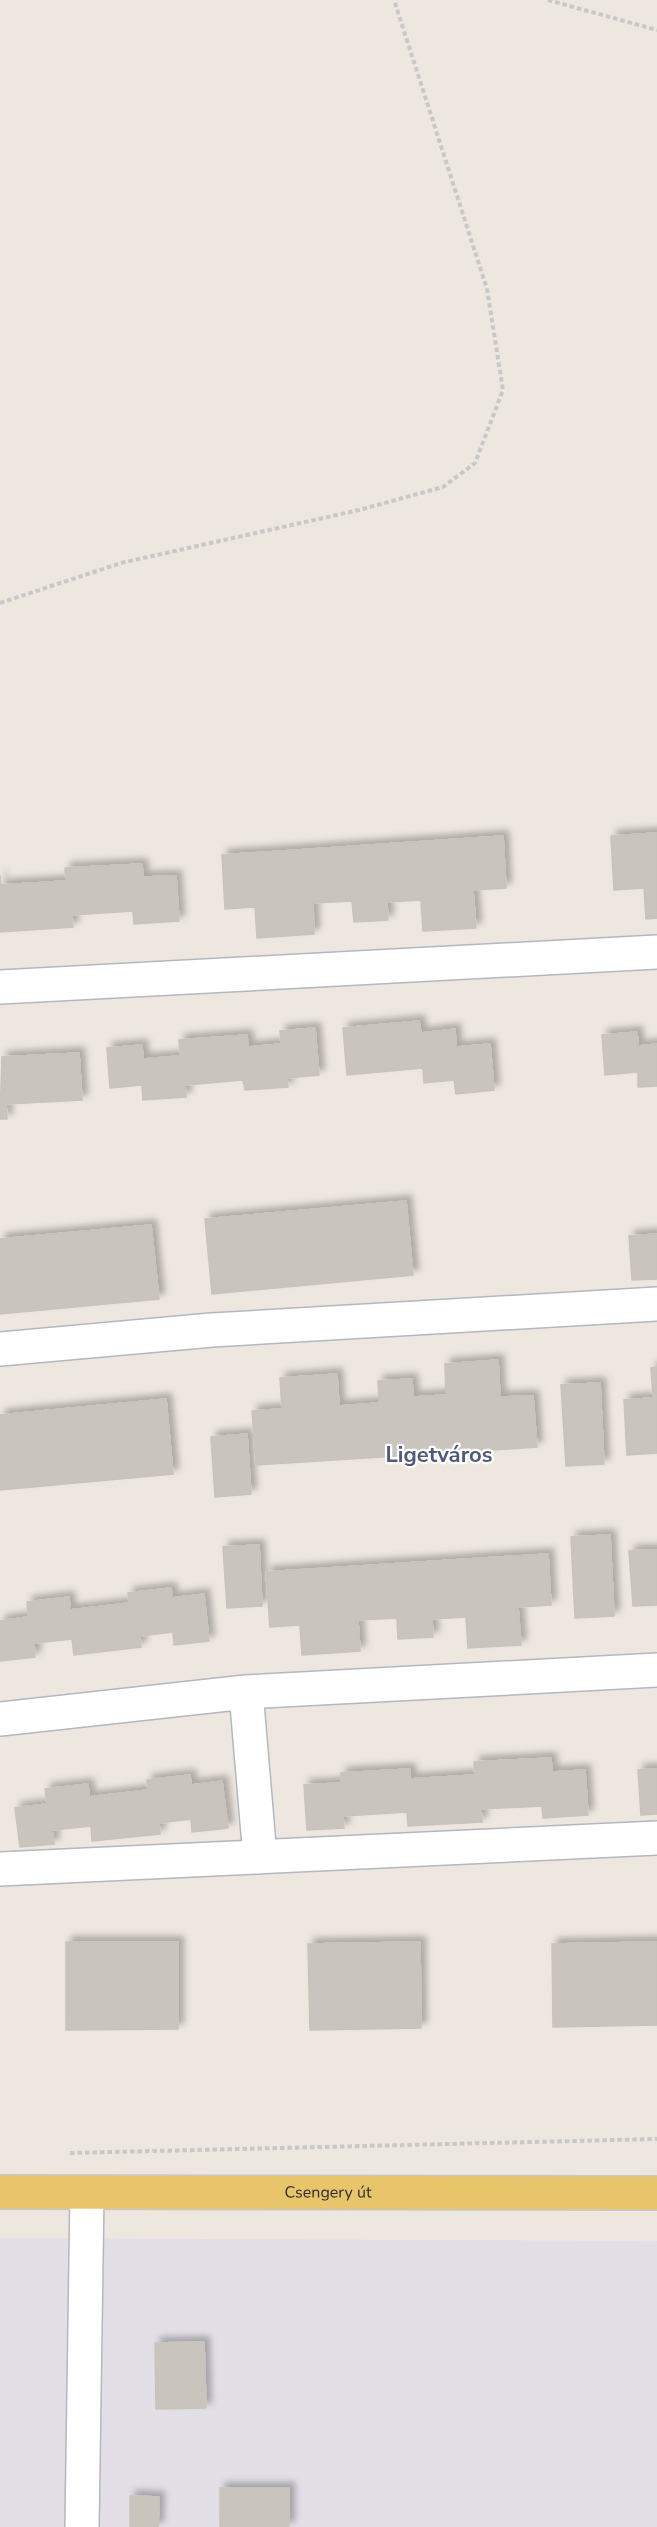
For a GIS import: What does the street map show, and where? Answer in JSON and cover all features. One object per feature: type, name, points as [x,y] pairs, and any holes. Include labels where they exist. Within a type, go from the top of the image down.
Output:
[{"type":"main road","name":"Csengery út","points":[[0,2192],[657,2193]]},
{"type":"lane","points":[[0,987],[657,952]]},
{"type":"lane","points":[[0,1349],[212,1330],[657,1304]]},
{"type":"lane","points":[[0,1719],[246,1692],[657,1670]]},
{"type":"lane","points":[[246,1692],[260,1857]]},
{"type":"lane","points":[[0,1869],[657,1838]]},
{"type":"lane","points":[[82,2527],[87,2193]]},
{"type":"path","points":[[0,603],[121,562],[359,510],[443,487],[476,463],[503,390],[487,289],[394,0]]},
{"type":"path","points":[[548,0],[657,30]]},
{"type":"path","points":[[60,2154],[657,2139]]},
{"type":"shaded area","points":[[0,2238],[657,2241],[657,2527],[0,2527]]},
{"type":"building","points":[[657,833],[657,918],[646,919],[644,888],[614,890],[611,836]]},
{"type":"building","points":[[503,836],[506,888],[473,890],[476,928],[423,931],[421,900],[387,902],[388,920],[354,922],[352,901],[313,903],[314,934],[257,938],[255,907],[225,909],[222,855]]},
{"type":"building","points":[[142,864],[143,877],[176,876],[179,921],[134,924],[133,911],[72,915],[73,927],[0,932],[0,875],[1,885],[66,881],[65,868]]},
{"type":"building","points":[[419,1021],[421,1033],[455,1029],[456,1047],[490,1044],[494,1090],[456,1094],[454,1080],[424,1083],[423,1068],[347,1075],[343,1028]]},
{"type":"building","points":[[315,1028],[319,1075],[287,1078],[288,1087],[245,1090],[243,1080],[185,1085],[186,1097],[143,1100],[142,1085],[110,1088],[107,1048],[142,1045],[143,1059],[180,1056],[179,1040],[247,1035],[248,1047],[281,1044],[280,1031]]},
{"type":"building","points":[[637,1032],[638,1046],[657,1044],[657,1086],[638,1087],[638,1072],[605,1075],[602,1035]]},
{"type":"building","points":[[79,1053],[82,1100],[6,1104],[7,1119],[0,1119],[2,1057]]},
{"type":"building","points":[[406,1201],[413,1275],[212,1294],[205,1219]]},
{"type":"building","points":[[151,1225],[159,1299],[0,1314],[0,1239]]},
{"type":"building","points":[[657,1234],[657,1279],[632,1280],[629,1236]]},
{"type":"building","points":[[498,1360],[500,1397],[533,1396],[537,1447],[256,1465],[252,1411],[282,1409],[280,1378],[337,1374],[339,1406],[379,1403],[378,1381],[412,1379],[413,1397],[446,1395],[445,1364]]},
{"type":"building","points":[[657,1367],[657,1453],[627,1455],[624,1400],[653,1398],[651,1368]]},
{"type":"building","points":[[600,1383],[604,1464],[566,1466],[561,1385]]},
{"type":"building","points":[[166,1399],[173,1474],[0,1490],[0,1415]]},
{"type":"building","points":[[247,1434],[251,1494],[215,1497],[211,1437]]},
{"type":"building","points":[[610,1535],[614,1616],[575,1618],[571,1537]]},
{"type":"building","points":[[259,1545],[262,1606],[227,1608],[223,1547]]},
{"type":"building","points":[[657,1550],[657,1605],[633,1606],[629,1551]]},
{"type":"building","points":[[548,1554],[551,1605],[518,1607],[521,1645],[468,1648],[466,1617],[432,1619],[433,1637],[398,1639],[397,1618],[358,1620],[360,1651],[302,1655],[300,1625],[270,1627],[266,1572]]},
{"type":"building","points":[[171,1588],[172,1598],[204,1594],[209,1641],[174,1645],[173,1632],[140,1636],[141,1647],[74,1655],[72,1639],[34,1643],[35,1657],[0,1661],[0,1621],[28,1617],[27,1602],[69,1597],[70,1610],[129,1603],[128,1593]]},
{"type":"building","points":[[551,1758],[552,1772],[585,1770],[588,1815],[543,1818],[542,1806],[481,1809],[482,1822],[408,1826],[407,1812],[343,1816],[344,1828],[307,1830],[304,1785],[341,1783],[341,1773],[410,1769],[410,1779],[475,1775],[474,1762]]},
{"type":"building","points":[[657,1769],[657,1814],[641,1815],[638,1770]]},
{"type":"building","points":[[190,1775],[191,1785],[222,1781],[228,1828],[192,1832],[191,1819],[159,1823],[160,1834],[92,1841],[91,1826],[52,1830],[54,1844],[20,1847],[15,1808],[47,1804],[45,1789],[88,1784],[89,1797],[148,1790],[147,1780]]},
{"type":"building","points":[[66,1942],[178,1942],[178,2029],[66,2030]]},
{"type":"building","points":[[420,1942],[421,2028],[310,2030],[308,1944]]},
{"type":"building","points":[[657,1942],[657,2025],[553,2027],[552,1944]]},
{"type":"building","points":[[204,2342],[206,2408],[156,2409],[155,2343]]},
{"type":"building","points":[[220,2488],[289,2488],[289,2527],[220,2527]]},
{"type":"building","points":[[130,2496],[159,2497],[158,2527],[130,2527]]},
{"type":"district","name":"Ligetváros","points":[[439,1455]]}]
